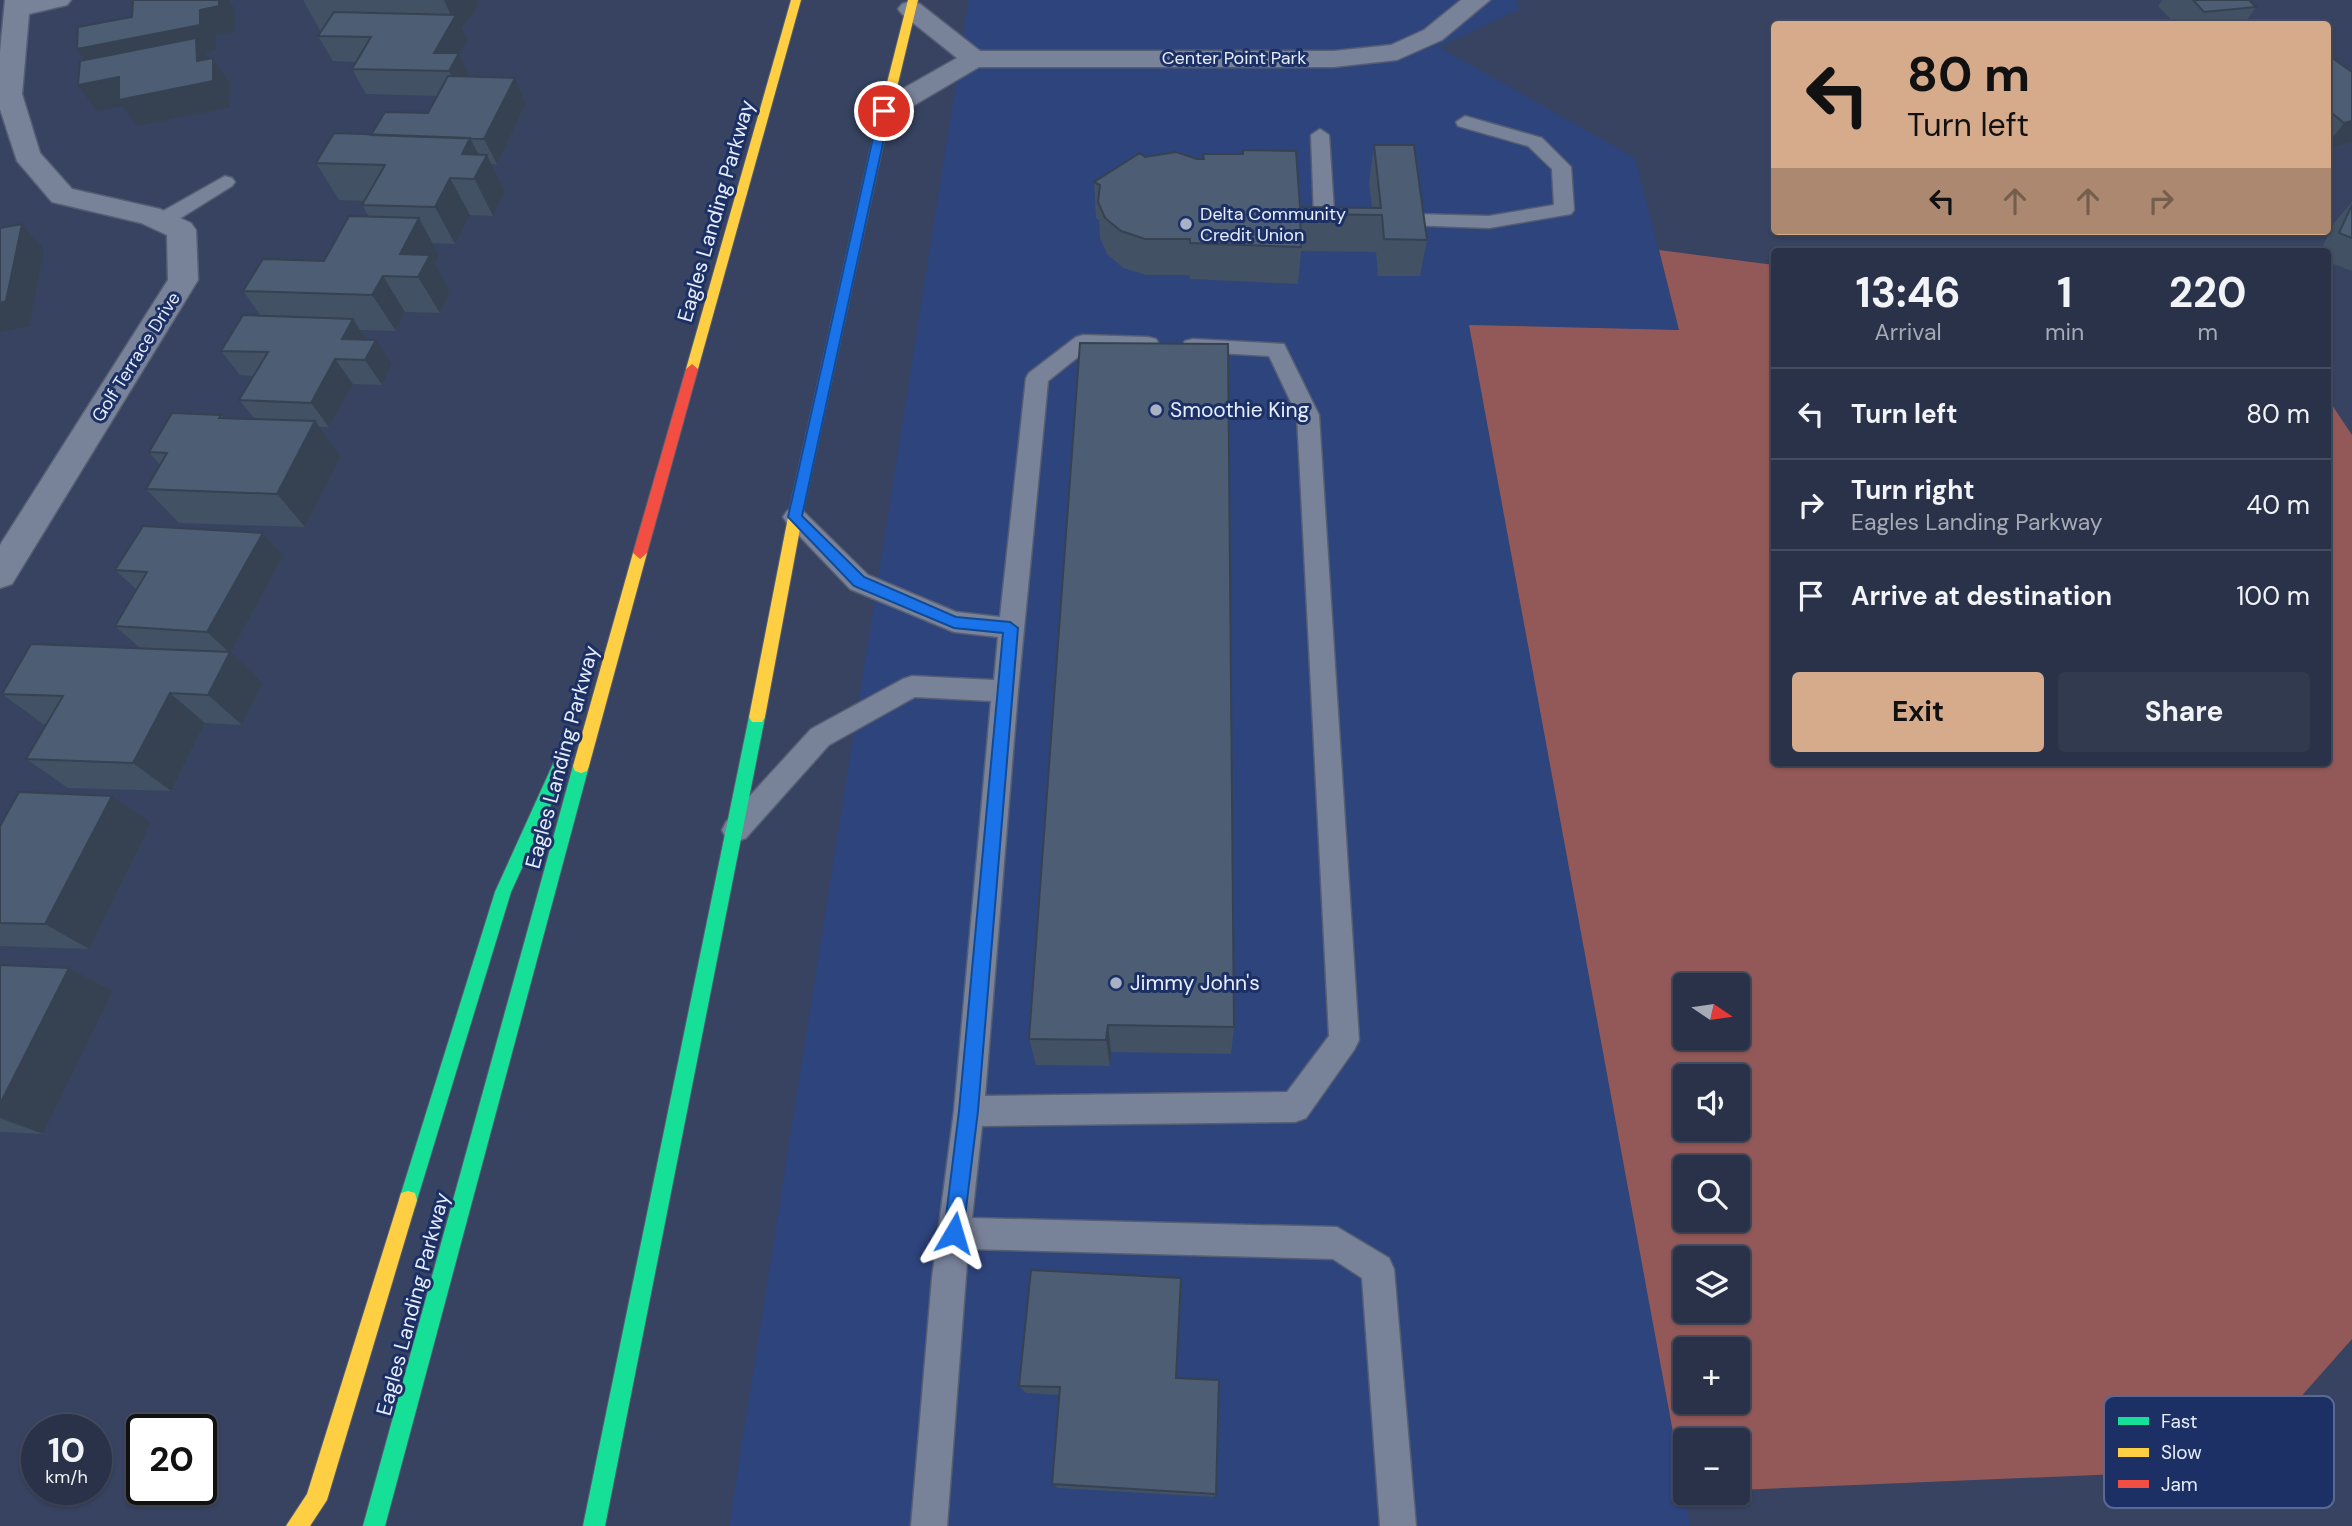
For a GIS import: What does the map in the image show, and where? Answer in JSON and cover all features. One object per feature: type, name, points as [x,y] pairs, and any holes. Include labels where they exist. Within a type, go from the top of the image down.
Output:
[{"type":"main road","name":"Eagles Landing Parkway","points":[[374,1526],[612,654],[796,0]]},
{"type":"main road","points":[[594,1526],[795,517],[884,111],[912,4]]},
{"type":"main road","points":[[297,1526],[316,1500],[503,891],[612,654]]},
{"type":"street","points":[[58,0],[18,5],[9,94],[27,155],[62,196],[162,221]]},
{"type":"street","name":"Center Point Park","points":[[884,111],[974,60],[1334,59],[1397,52],[1433,36],[1477,0]]},
{"type":"street","points":[[912,4],[974,60]]},
{"type":"street","name":"Golf Terrace Drive","points":[[0,574],[183,280],[181,230],[162,221]]},
{"type":"lane","points":[[1413,220],[1489,222],[1564,210],[1561,167],[1535,142],[1465,122]]},
{"type":"lane","points":[[1321,135],[1324,217],[1373,219]]},
{"type":"lane","points":[[162,221],[225,182]]},
{"type":"lane","points":[[929,1526],[948,1278],[968,1111],[1004,691],[1037,378],[1083,342],[1276,349],[1308,415],[1344,1040],[1295,1107],[968,1111]]},
{"type":"lane","points":[[795,517],[859,582],[954,622],[1010,628]]},
{"type":"lane","points":[[734,832],[820,737],[912,686],[1004,691]]},
{"type":"lane","points":[[954,1233],[1336,1243],[1378,1269],[1398,1526]]},
{"type":"shaded area","points":[[969,0],[1517,0],[1519,9],[1439,47],[1635,158],[1679,330],[1469,325],[1673,1434],[1673,1505],[1686,1505],[1690,1526],[729,1526]]},
{"type":"shaded area","points":[[1659,250],[1771,265],[1771,766],[2331,766],[2331,404],[2352,435],[2352,1339],[2302,1396],[2104,1396],[2104,1475],[1750,1489],[1750,1428],[1673,1428],[1673,1432],[1469,325],[1679,330]]},
{"type":"building","points":[[133,0],[219,0],[219,6],[200,10],[200,25],[77,49],[78,27],[132,17]]},
{"type":"building","points":[[2193,0],[2249,0],[2256,7],[2204,12]]},
{"type":"building","points":[[334,12],[456,15],[434,53],[459,53],[449,71],[352,69],[371,37],[318,36]]},
{"type":"building","points":[[196,38],[197,61],[213,58],[213,81],[119,100],[119,77],[78,85],[80,61]]},
{"type":"building","points":[[2331,57],[2352,72],[2352,121],[2344,123],[2331,112]]},
{"type":"building","points":[[448,76],[515,78],[484,139],[371,135],[385,112],[428,113]]},
{"type":"building","points":[[334,133],[470,138],[462,154],[487,155],[474,179],[450,178],[435,207],[362,205],[385,165],[316,163]]},
{"type":"building","points":[[1374,145],[1414,145],[1427,240],[1384,239],[1382,215],[1300,214],[1301,247],[1190,243],[1190,239],[1145,239],[1121,231],[1105,218],[1098,202],[1100,185],[1094,182],[1140,153],[1145,157],[1176,152],[1204,159],[1203,154],[1243,154],[1243,150],[1296,151],[1300,207],[1381,208]]},
{"type":"building","points":[[2352,205],[2352,238],[2339,233]]},
{"type":"building","points":[[349,216],[419,218],[400,254],[430,255],[418,277],[383,276],[372,295],[243,291],[263,259],[324,261]]},
{"type":"building","points":[[22,224],[6,301],[0,303],[0,228]]},
{"type":"building","points":[[243,315],[353,319],[342,339],[376,340],[365,360],[335,359],[311,403],[239,400],[268,352],[221,351]]},
{"type":"building","points":[[1080,343],[1228,344],[1234,1027],[1108,1025],[1106,1040],[1029,1039]]},
{"type":"building","points":[[172,413],[221,415],[219,418],[315,421],[277,494],[146,489],[167,453],[149,452]]},
{"type":"building","points":[[143,526],[263,533],[207,632],[115,626],[147,572],[115,570]]},
{"type":"building","points":[[31,644],[230,652],[208,695],[170,693],[133,763],[26,759],[63,696],[2,694]]},
{"type":"building","points":[[19,792],[112,796],[45,924],[0,923],[0,826]]},
{"type":"building","points":[[0,965],[69,968],[0,1104]]},
{"type":"building","points":[[1031,1270],[1181,1278],[1176,1378],[1219,1380],[1216,1494],[1052,1484],[1060,1387],[1019,1386]]},
{"type":"traffic: fast","points":[[594,1526],[757,717]]},
{"type":"traffic: fast","points":[[408,1200],[503,892],[564,758]]},
{"type":"traffic: fast","points":[[374,1526],[581,766]]},
{"type":"traffic: slow","points":[[692,369],[796,0]]},
{"type":"traffic: slow","points":[[876,150],[913,0]]},
{"type":"traffic: slow","points":[[757,717],[798,502]]},
{"type":"traffic: slow","points":[[581,766],[640,553]]},
{"type":"traffic: slow","points":[[297,1526],[316,1500],[408,1200]]},
{"type":"traffic: jam","points":[[798,502],[876,150]]},
{"type":"traffic: jam","points":[[640,553],[692,369]]},
{"type":"place","name":"Delta Community Credit Union","points":[[1186,224]]},
{"type":"place","name":"Smoothie King","points":[[1156,410]]},
{"type":"place","name":"Jimmy John's","points":[[1116,983]]},
{"type":"route","points":[[884,111],[795,517],[859,582],[954,622],[1010,628],[968,1111],[954,1233]]}]
